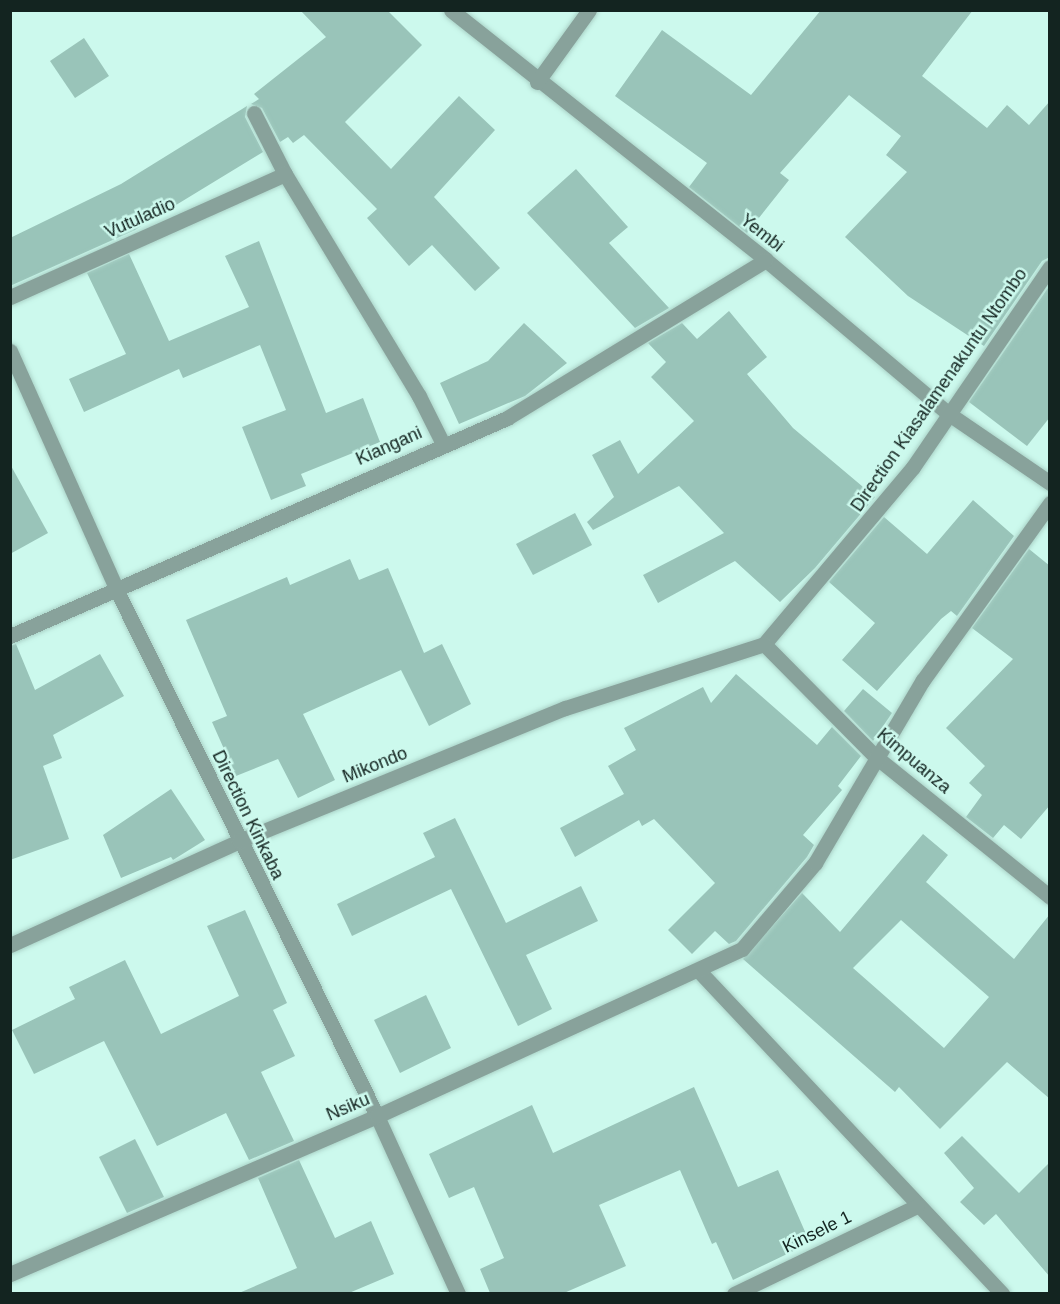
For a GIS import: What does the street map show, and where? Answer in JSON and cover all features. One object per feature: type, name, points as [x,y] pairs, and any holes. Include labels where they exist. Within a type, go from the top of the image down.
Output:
[{"type":"street","name":"Yembi","points":[[451,10],[537,82],[766,260],[949,414],[1050,483]]},
{"type":"street","points":[[537,82],[589,10]]},
{"type":"street","points":[[254,113],[285,174],[419,396],[443,444]]},
{"type":"street","name":"Vutuladio","points":[[10,297],[285,174]]},
{"type":"street","name":"Kiangani","points":[[10,636],[118,592],[443,444],[507,418],[766,260]]},
{"type":"street","name":"Direction Kiasalamenakuntu Ntombo","points":[[764,644],[866,528],[949,414],[1050,267]]},
{"type":"street","name":"Direction Kinkaba","points":[[10,351],[118,592],[239,842],[377,1116],[458,1293]]},
{"type":"street","name":"Nsiku","points":[[10,1274],[377,1116],[699,971],[742,949],[814,863],[923,680],[1050,503]]},
{"type":"street","name":"Kimpuanza","points":[[764,644],[876,757],[1050,897]]},
{"type":"street","name":"Mikondo","points":[[10,945],[239,842],[565,708],[764,644]]},
{"type":"street","points":[[699,971],[917,1206],[1002,1293]]},
{"type":"street","name":"Kinsele 1","points":[[734,1293],[917,1206]]},
{"type":"building","points":[[300,10],[388,11],[422,45],[345,122],[391,169],[459,96],[495,130],[434,197],[500,268],[475,291],[432,245],[409,266],[367,218],[377,209],[304,135],[293,143],[288,137],[280,142],[262,108],[251,104],[259,99],[254,94],[326,37]]},
{"type":"building","points":[[821,10],[973,10],[922,76],[987,128],[1007,105],[1029,125],[1050,101],[1050,257],[1042,261],[984,346],[908,296],[845,237],[907,172],[886,155],[901,136],[849,95],[780,173],[789,180],[747,233],[689,187],[707,163],[615,96],[662,30],[751,95]]},
{"type":"building","points":[[84,38],[109,76],[75,98],[50,61]]},
{"type":"building","points":[[247,106],[245,117],[263,152],[135,230],[10,286],[10,238],[121,184]]},
{"type":"building","points":[[576,169],[628,227],[609,243],[669,308],[635,328],[527,213]]},
{"type":"building","points":[[259,241],[326,413],[363,398],[380,442],[301,474],[306,486],[271,500],[242,427],[286,410],[260,345],[183,378],[179,369],[84,412],[69,379],[126,354],[87,273],[129,254],[169,341],[249,307],[225,256]]},
{"type":"building","points":[[1050,285],[1050,417],[1027,446],[969,402]]},
{"type":"building","points":[[729,311],[767,357],[747,374],[793,428],[875,497],[815,568],[780,602],[735,561],[658,603],[643,575],[724,533],[679,486],[593,530],[587,522],[614,497],[592,455],[620,440],[638,474],[694,421],[651,377],[666,362],[648,343],[682,323],[697,339]]},
{"type":"building","points":[[524,323],[567,363],[525,396],[459,424],[440,383],[488,361]]},
{"type":"building","points":[[10,464],[48,533],[10,554]]},
{"type":"building","points":[[973,500],[1014,536],[957,616],[951,611],[941,619],[877,691],[842,660],[875,623],[829,582],[884,517],[927,554]]},
{"type":"building","points":[[575,513],[592,545],[533,575],[516,544]]},
{"type":"building","points":[[1029,549],[1050,566],[1050,805],[1021,839],[1004,825],[993,838],[966,817],[982,795],[969,783],[985,766],[946,728],[1013,659],[972,628]]},
{"type":"building","points":[[350,559],[359,580],[388,568],[424,653],[442,644],[471,704],[429,726],[401,670],[303,714],[335,780],[298,798],[278,759],[236,776],[212,722],[227,716],[186,620],[287,577],[290,585]]},
{"type":"building","points":[[16,644],[35,690],[100,654],[124,696],[53,735],[62,758],[43,766],[69,839],[10,860],[10,646]]},
{"type":"building","points":[[736,674],[817,745],[832,727],[861,756],[838,786],[842,790],[803,835],[814,845],[807,857],[736,941],[729,944],[715,931],[692,954],[668,930],[715,883],[654,819],[642,826],[639,820],[575,857],[560,828],[624,794],[608,766],[636,750],[624,728],[703,687],[711,703]]},
{"type":"building","points":[[863,689],[892,713],[873,741],[844,711]]},
{"type":"building","points":[[171,789],[205,840],[173,860],[171,857],[121,878],[103,835]]},
{"type":"building","points":[[455,818],[506,923],[581,886],[598,921],[526,955],[552,1009],[518,1026],[451,889],[352,936],[337,904],[435,857],[423,833]]},
{"type":"building","points":[[923,834],[948,855],[926,882],[1014,959],[1050,914],[1050,1099],[1007,1062],[940,1129],[899,1087],[895,1092],[743,959],[802,893],[840,932]],"holes":[[[901,920],[989,997],[944,1048],[853,968]]]},
{"type":"building","points":[[245,910],[287,1003],[273,1010],[295,1056],[261,1072],[294,1141],[249,1160],[226,1113],[157,1146],[104,1041],[34,1074],[12,1030],[75,999],[69,987],[125,960],[161,1034],[239,996],[207,926]]},
{"type":"building","points":[[426,995],[451,1048],[400,1073],[374,1020]]},
{"type":"building","points":[[694,1087],[738,1187],[778,1170],[810,1243],[733,1280],[716,1242],[712,1244],[680,1170],[599,1205],[626,1266],[564,1293],[490,1293],[480,1269],[504,1258],[474,1187],[449,1198],[429,1154],[532,1105],[553,1153]]},
{"type":"building","points":[[962,1136],[1019,1193],[1050,1162],[1050,1277],[996,1214],[984,1225],[960,1202],[974,1188],[944,1153]]},
{"type":"building","points":[[135,1139],[164,1197],[127,1213],[99,1157]]},
{"type":"building","points":[[299,1160],[335,1238],[371,1221],[394,1274],[349,1293],[239,1293],[297,1268],[258,1178]]}]
